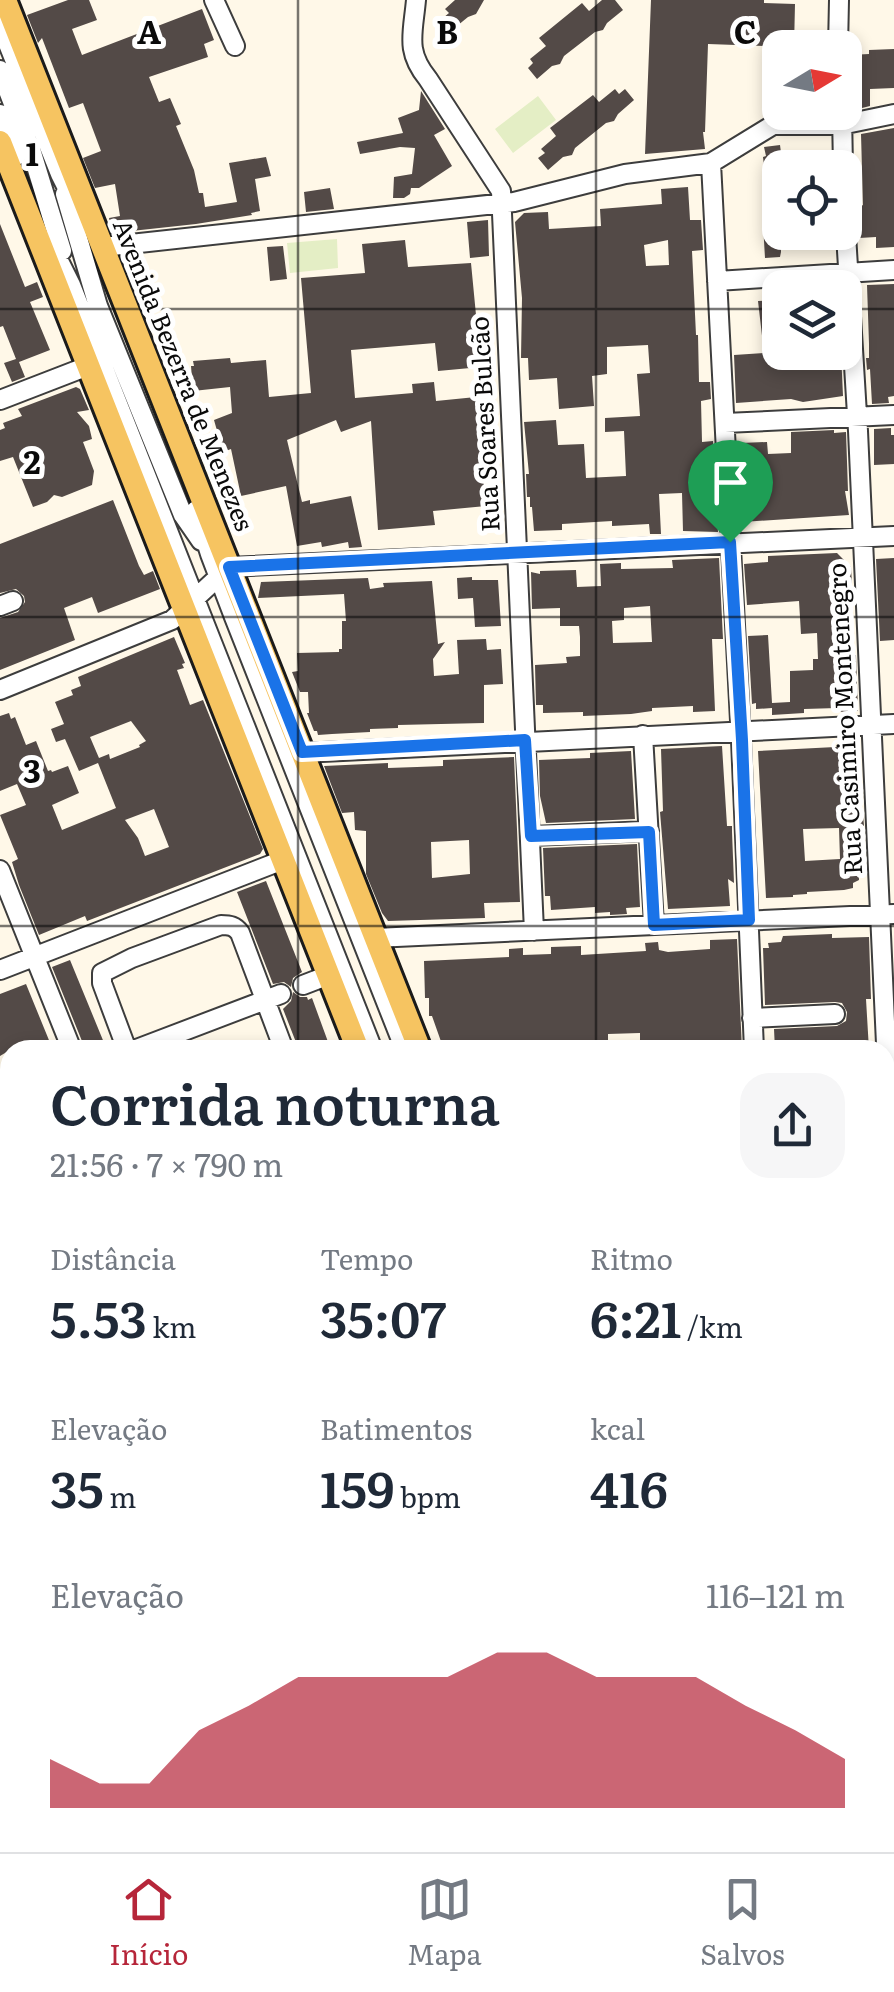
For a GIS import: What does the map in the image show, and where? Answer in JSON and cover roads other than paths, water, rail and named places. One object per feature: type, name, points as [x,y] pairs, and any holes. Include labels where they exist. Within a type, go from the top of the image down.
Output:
[{"type":"main road","name":"Avenida Bezerra de Menezes","points":[[5,0],[103,247],[219,566],[302,752],[416,1040]]},
{"type":"main road","points":[[0,142],[88,366],[190,604],[283,860],[354,1040]]},
{"type":"street","points":[[214,0],[235,46]]},
{"type":"street","name":"Rua Soares Bulcão","points":[[416,0],[414,63],[500,190],[534,931]]},
{"type":"street","points":[[838,30],[839,0]]},
{"type":"street","name":"Avenida Bezerra de Menezes","points":[[0,24],[110,287],[401,1040]]},
{"type":"street","points":[[0,70],[32,153],[71,286],[190,604],[369,1040]]},
{"type":"street","points":[[0,114],[50,243],[71,286]]},
{"type":"street","points":[[862,117],[894,114]]},
{"type":"street","points":[[103,247],[501,204],[625,174],[711,163],[766,130]]},
{"type":"street","points":[[711,163],[753,1040]]},
{"type":"street","points":[[862,271],[894,270]]},
{"type":"street","points":[[718,281],[762,278]]},
{"type":"street","points":[[0,400],[88,366]]},
{"type":"street","name":"Rua Casimiro Montenegro","points":[[854,370],[870,724],[886,914],[889,1040]]},
{"type":"street","points":[[725,423],[894,415]]},
{"type":"street","points":[[0,690],[172,620],[190,604],[219,566],[894,536]]},
{"type":"street","points":[[302,752],[894,724]]},
{"type":"street","points":[[643,735],[654,925]]},
{"type":"street","points":[[531,836],[649,832]]},
{"type":"street","points":[[0,970],[283,860]]},
{"type":"street","points":[[0,870],[68,1040]]},
{"type":"street","points":[[376,938],[886,914]]},
{"type":"street","points":[[127,1040],[102,983],[102,973],[220,925],[236,928],[240,933],[273,997],[282,1040]]},
{"type":"street","points":[[303,985],[328,975]]},
{"type":"street","points":[[158,1040],[273,997]]},
{"type":"street","points":[[752,1018],[835,1014]]}]
